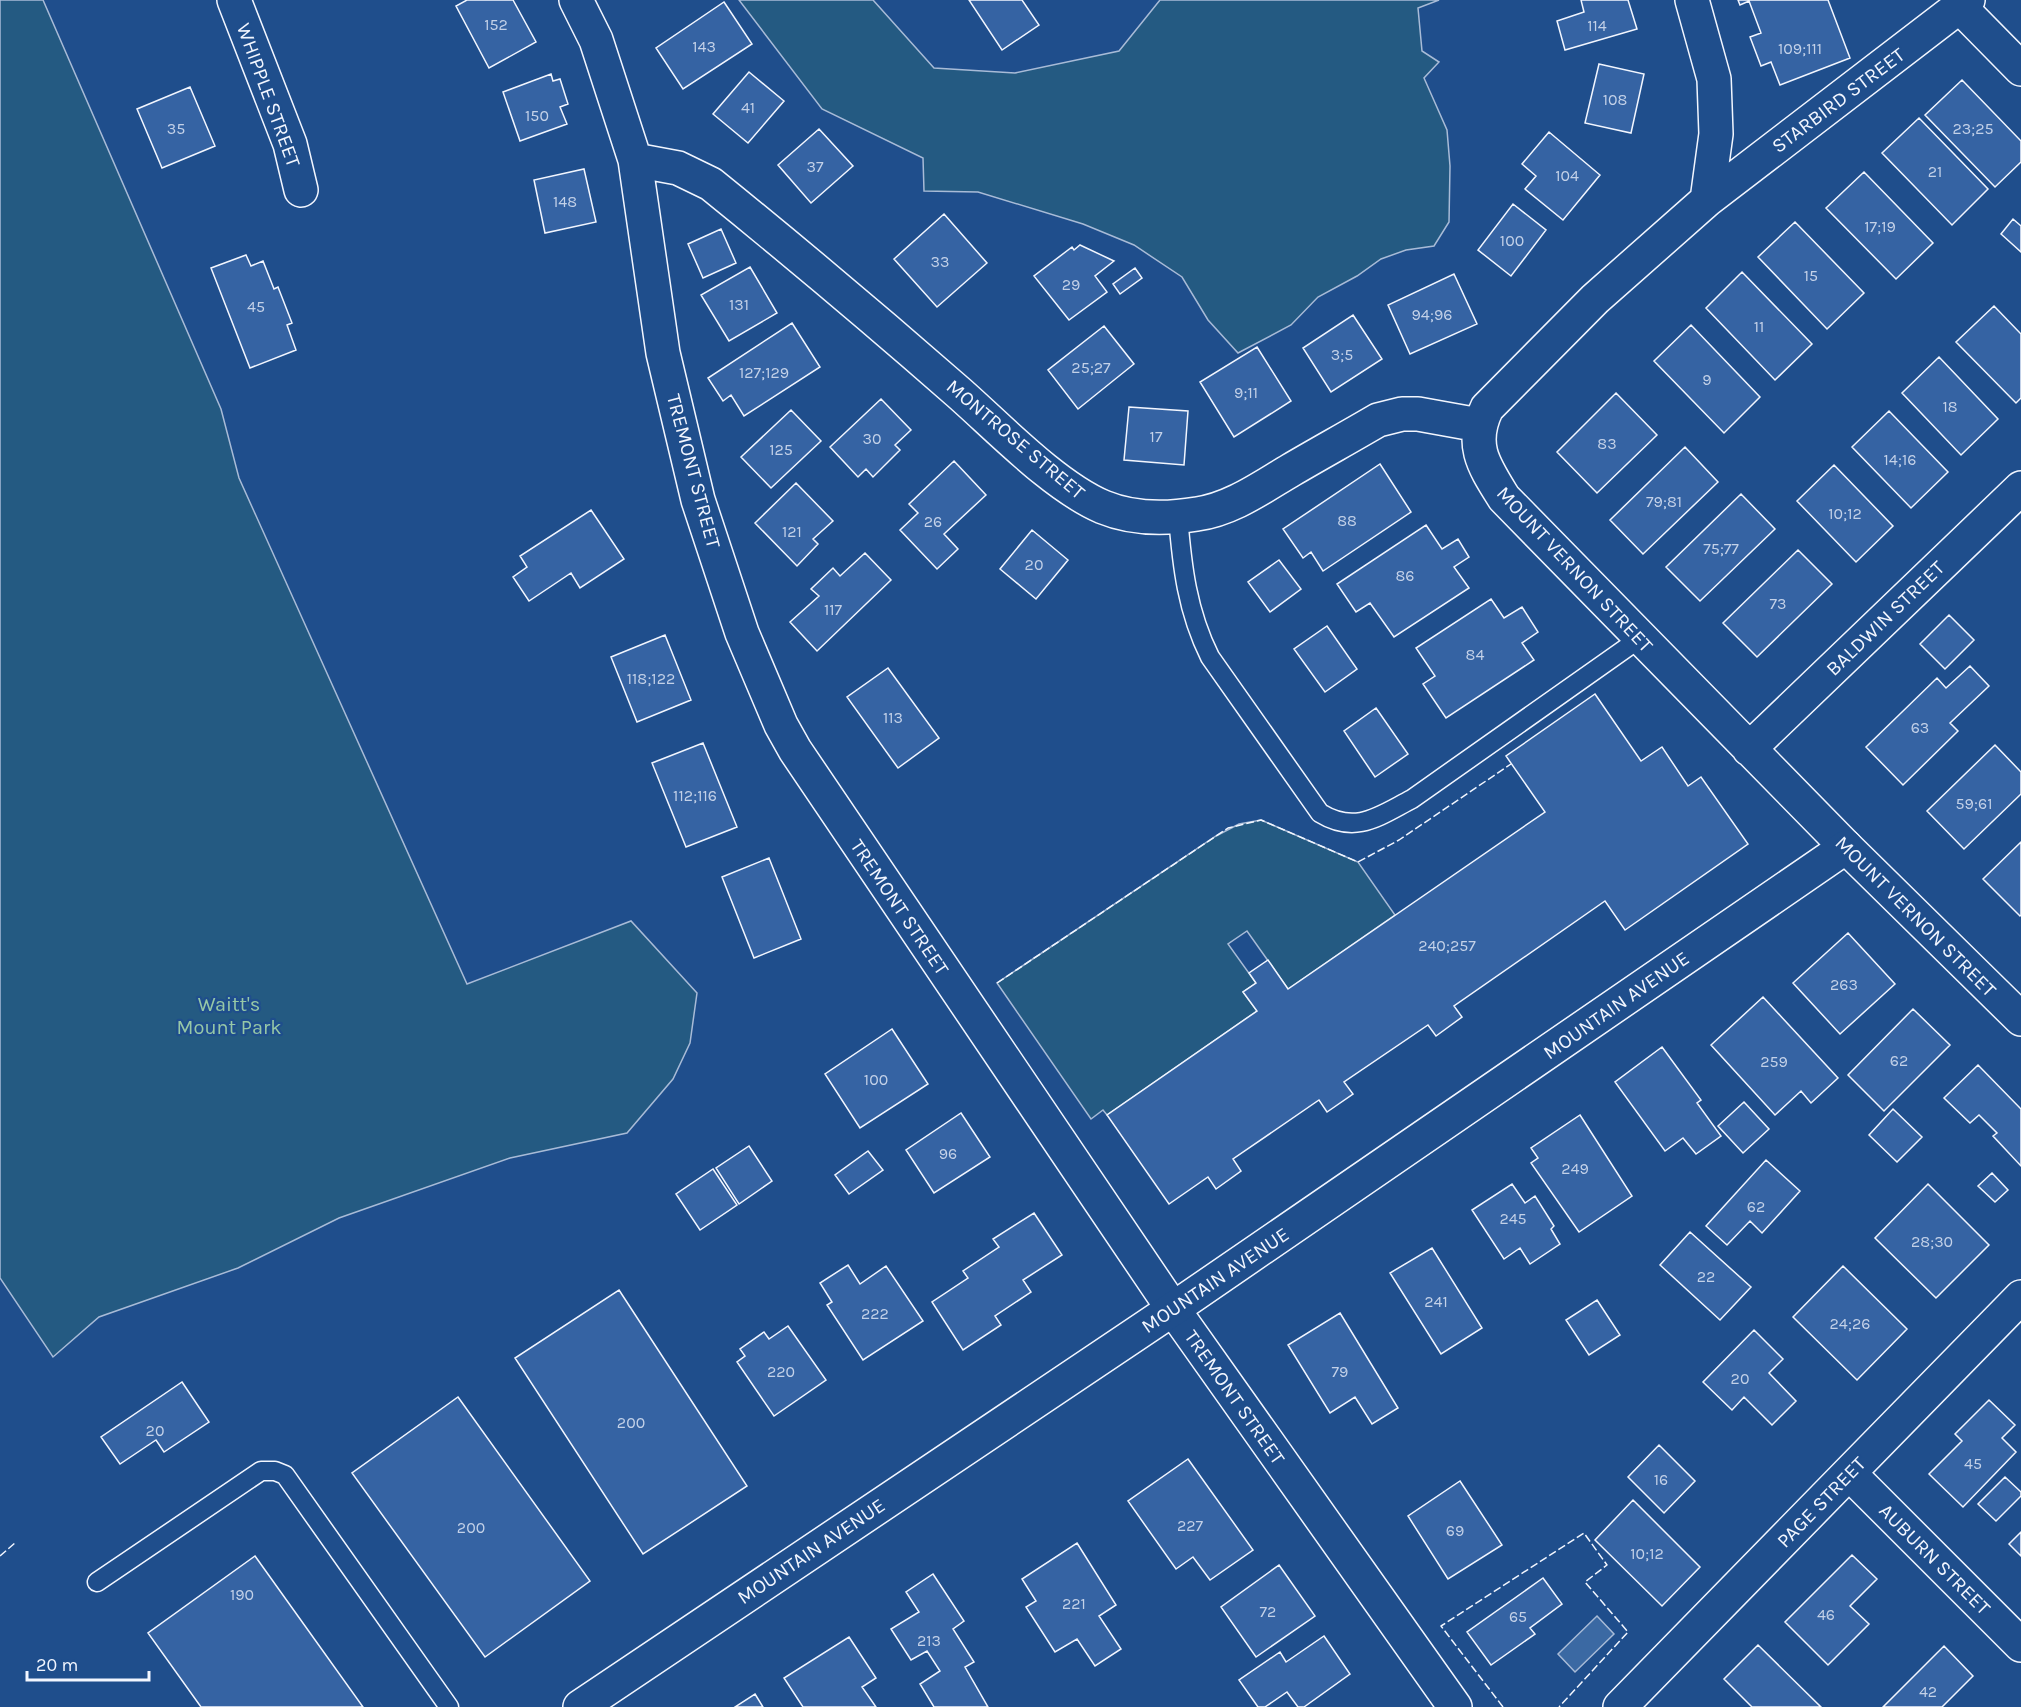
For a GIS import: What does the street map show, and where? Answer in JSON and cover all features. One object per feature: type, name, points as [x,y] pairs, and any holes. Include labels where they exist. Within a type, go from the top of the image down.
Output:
[{"type":"street","name":"WHIPPLE STREET","points":[[234,0],[290,144],[301,190]]},
{"type":"street","name":"TREMONT STREET","points":[[576,0],[596,40],[635,160],[663,353],[698,500],[742,633],[781,725],[795,750],[1173,1309],[1455,1707]]},
{"type":"street","points":[[1479,425],[1487,408],[1587,308],[1707,200],[1716,134],[1714,79],[1692,0]]},
{"type":"street","points":[[1964,3],[2021,69]]},
{"type":"street","name":"STARBIRD STREET","points":[[1707,200],[1964,3]]},
{"type":"street","name":"MONTROSE STREET","points":[[635,160],[678,168],[711,184],[1082,496],[1105,508],[1130,515],[1178,516],[1219,509],[1244,498],[1388,417],[1418,414],[1479,425]]},
{"type":"street","name":"MOUNT VERNON STREET","points":[[1479,425],[1477,439],[1480,453],[1504,498],[1639,639],[2021,1019]]},
{"type":"street","name":"BALDWIN STREET","points":[[1749,749],[2021,488]]},
{"type":"street","name":"MOUNTAIN AVENUE","points":[[580,1707],[1173,1309],[1846,847]]},
{"type":"street","name":"PAGE STREET","points":[[1620,1707],[2021,1297]]},
{"type":"street","name":"AUBURN STREET","points":[[1849,1473],[2021,1645]]},
{"type":"lane","points":[[1178,516],[1187,597],[1198,634],[1210,657],[1320,813],[1334,821],[1361,823],[1374,819],[1412,799],[1639,639]]},
{"type":"lane","points":[[97,1582],[261,1471],[275,1471],[285,1475],[449,1707]]},
{"type":"green space","name":"Waitt's Mount Park","points":[[0,0],[43,0],[221,409],[239,478],[467,984],[631,921],[697,993],[690,1043],[673,1079],[627,1133],[510,1158],[339,1218],[238,1268],[99,1317],[53,1357],[0,1278]]},
{"type":"green space","points":[[739,0],[873,0],[934,68],[1015,73],[1119,51],[1160,0],[1439,0],[1418,8],[1422,51],[1439,62],[1424,78],[1447,130],[1450,166],[1449,222],[1434,246],[1406,250],[1381,259],[1357,276],[1318,297],[1291,325],[1238,353],[1208,320],[1182,277],[1134,245],[1083,224],[978,192],[924,191],[923,158],[822,109]]},
{"type":"green space","points":[[1261,820],[1358,862],[1395,915],[1288,989],[1247,931],[1228,944],[1256,983],[1243,992],[1257,1011],[1107,1115],[1103,1110],[1091,1119],[997,983],[1216,836],[1239,824]]},
{"type":"shaded area","points":[[1597,1616],[1614,1634],[1575,1672],[1558,1654]]},
{"type":"building","points":[[467,0],[513,0],[536,42],[489,68],[456,6]]},
{"type":"building","points":[[969,0],[1022,0],[1039,25],[1002,50]]},
{"type":"building","points":[[1581,0],[1628,0],[1637,29],[1565,50],[1557,21],[1584,12]]},
{"type":"building","points":[[1738,0],[1828,0],[1850,58],[1780,85],[1771,62],[1761,66],[1750,37],[1761,33],[1749,1],[1740,5]]},
{"type":"building","points":[[724,2],[752,44],[683,89],[656,48]]},
{"type":"building","points":[[1599,64],[1644,74],[1631,133],[1585,123]]},
{"type":"building","points":[[749,72],[784,101],[748,143],[713,114]]},
{"type":"building","points":[[551,74],[553,81],[560,79],[568,104],[560,107],[567,124],[520,141],[503,92]]},
{"type":"building","points":[[1962,80],[2021,141],[2021,162],[1995,187],[1925,115]]},
{"type":"building","points":[[190,87],[215,146],[162,168],[137,109]]},
{"type":"building","points":[[1919,118],[1988,189],[1952,225],[1882,153]]},
{"type":"building","points":[[819,129],[853,166],[811,203],[778,165]]},
{"type":"building","points":[[1549,132],[1600,175],[1563,220],[1525,189],[1536,176],[1522,164]]},
{"type":"building","points":[[584,169],[596,222],[545,233],[534,180]]},
{"type":"building","points":[[1864,172],[1933,243],[1896,279],[1826,208]]},
{"type":"building","points":[[1513,204],[1546,230],[1511,276],[1478,250]]},
{"type":"building","points":[[944,214],[987,263],[937,307],[894,259]]},
{"type":"building","points":[[2013,219],[2021,226],[2021,252],[2001,234]]},
{"type":"building","points":[[1795,222],[1864,293],[1827,329],[1758,257]]},
{"type":"building","points":[[721,229],[736,263],[703,278],[688,244]]},
{"type":"building","points":[[1080,245],[1114,261],[1095,276],[1107,292],[1069,320],[1034,276],[1072,247],[1074,250]]},
{"type":"building","points":[[246,255],[251,266],[263,261],[274,289],[278,287],[292,323],[287,325],[296,350],[250,368],[211,268]]},
{"type":"building","points":[[750,267],[777,313],[729,341],[701,295]]},
{"type":"building","points":[[1135,268],[1142,278],[1120,294],[1113,284]]},
{"type":"building","points":[[1742,272],[1812,344],[1775,380],[1706,308]]},
{"type":"building","points":[[1454,274],[1477,324],[1410,354],[1388,305]]},
{"type":"building","points":[[1994,306],[2021,334],[2021,398],[2016,403],[1956,342]]},
{"type":"building","points":[[1353,315],[1382,359],[1331,392],[1303,348]]},
{"type":"building","points":[[792,323],[820,367],[744,416],[731,395],[723,401],[708,378]]},
{"type":"building","points":[[1691,325],[1760,397],[1724,433],[1654,361]]},
{"type":"building","points":[[1104,326],[1134,364],[1078,409],[1048,370]]},
{"type":"building","points":[[1257,347],[1291,401],[1234,437],[1200,382]]},
{"type":"building","points":[[1939,357],[1998,419],[1961,455],[1902,393]]},
{"type":"building","points":[[1616,393],[1657,435],[1597,493],[1557,452]]},
{"type":"building","points":[[881,399],[911,430],[895,445],[900,450],[873,477],[866,469],[858,477],[830,447]]},
{"type":"building","points":[[1129,407],[1188,411],[1184,465],[1124,460]]},
{"type":"building","points":[[791,410],[821,441],[771,488],[741,457]]},
{"type":"building","points":[[1889,411],[1948,472],[1911,508],[1852,447]]},
{"type":"building","points":[[1685,447],[1718,482],[1643,554],[1610,520]]},
{"type":"building","points":[[954,461],[986,495],[944,534],[958,549],[937,569],[900,530],[918,513],[909,504]]},
{"type":"building","points":[[1380,464],[1411,512],[1323,571],[1311,552],[1303,558],[1283,529]]},
{"type":"building","points":[[1834,465],[1893,526],[1856,562],[1797,501]]},
{"type":"building","points":[[796,483],[833,521],[813,539],[818,544],[797,566],[755,523]]},
{"type":"building","points":[[1741,494],[1775,529],[1700,601],[1666,567]]},
{"type":"building","points":[[591,510],[624,559],[580,588],[571,573],[529,601],[513,577],[527,567],[520,556]]},
{"type":"building","points":[[1426,525],[1442,549],[1458,539],[1469,557],[1454,567],[1469,588],[1394,637],[1370,603],[1356,612],[1337,584]]},
{"type":"building","points":[[1032,530],[1068,560],[1036,599],[1000,569]]},
{"type":"building","points":[[1798,550],[1832,584],[1757,657],[1723,623]]},
{"type":"building","points":[[865,553],[891,580],[817,651],[790,622],[819,596],[811,589],[833,568],[840,576]]},
{"type":"building","points":[[1279,560],[1301,589],[1270,612],[1248,582]]},
{"type":"building","points":[[1491,599],[1504,618],[1522,607],[1538,632],[1522,643],[1534,660],[1446,718],[1423,684],[1435,676],[1416,648]]},
{"type":"building","points":[[1949,615],[1974,640],[1945,669],[1920,644]]},
{"type":"building","points":[[1327,626],[1357,669],[1325,692],[1294,649]]},
{"type":"building","points":[[665,635],[691,700],[637,722],[611,657]]},
{"type":"building","points":[[1970,666],[1989,686],[1950,723],[1958,731],[1903,785],[1866,747],[1937,678],[1946,688]]},
{"type":"building","points":[[888,668],[939,738],[898,768],[847,697]]},
{"type":"building","points":[[1595,694],[1641,761],[1662,747],[1688,786],[1701,777],[1748,844],[1625,930],[1605,901],[1454,1006],[1462,1017],[1436,1036],[1428,1025],[1344,1082],[1353,1094],[1327,1112],[1319,1100],[1233,1159],[1241,1171],[1216,1189],[1208,1177],[1169,1204],[1107,1115],[1257,1011],[1243,992],[1256,983],[1249,973],[1268,960],[1288,989],[1545,812],[1506,756]]},
{"type":"building","points":[[1376,708],[1408,754],[1375,777],[1344,731]]},
{"type":"building","points":[[703,743],[737,827],[686,847],[652,763]]},
{"type":"building","points":[[1995,745],[2021,772],[2021,794],[1964,849],[1927,811]]},
{"type":"building","points":[[2021,842],[2021,915],[2020,916],[1983,879]]},
{"type":"building","points":[[769,858],[801,939],[754,958],[722,877]]},
{"type":"building","points":[[1848,933],[1895,984],[1840,1034],[1793,983]]},
{"type":"building","points":[[1763,997],[1838,1078],[1811,1103],[1801,1091],[1775,1115],[1711,1045]]},
{"type":"building","points":[[1913,1009],[1950,1045],[1884,1111],[1848,1075]]},
{"type":"building","points":[[892,1029],[928,1084],[860,1128],[825,1074]]},
{"type":"building","points":[[1662,1047],[1701,1100],[1697,1103],[1721,1136],[1696,1154],[1683,1138],[1665,1151],[1615,1082]]},
{"type":"building","points":[[1978,1065],[2021,1109],[2021,1166],[1993,1136],[1997,1133],[1979,1115],[1970,1123],[1944,1098]]},
{"type":"building","points":[[1744,1102],[1769,1129],[1743,1153],[1718,1126]]},
{"type":"building","points":[[1893,1109],[1922,1137],[1897,1162],[1869,1135]]},
{"type":"building","points":[[961,1113],[990,1157],[934,1193],[906,1150]]},
{"type":"building","points":[[1580,1115],[1632,1196],[1579,1232],[1531,1163],[1538,1158],[1531,1148]]},
{"type":"building","points":[[749,1146],[772,1181],[739,1204],[716,1168]]},
{"type":"building","points":[[868,1151],[883,1170],[849,1194],[835,1175]]},
{"type":"building","points":[[1766,1160],[1800,1191],[1762,1233],[1750,1221],[1727,1245],[1706,1226]]},
{"type":"building","points":[[713,1169],[737,1205],[700,1230],[676,1194]]},
{"type":"building","points":[[1992,1173],[2008,1190],[1995,1202],[1978,1186]]},
{"type":"building","points":[[1512,1184],[1525,1203],[1535,1196],[1554,1226],[1551,1229],[1560,1244],[1530,1264],[1520,1248],[1504,1259],[1472,1210]]},
{"type":"building","points":[[1928,1184],[1989,1245],[1936,1298],[1875,1238]]},
{"type":"building","points":[[1034,1213],[1062,1255],[1023,1280],[1031,1292],[995,1316],[1001,1325],[963,1350],[932,1302],[968,1278],[963,1271],[999,1247],[993,1239]]},
{"type":"building","points":[[1690,1232],[1751,1287],[1720,1320],[1660,1265]]},
{"type":"building","points":[[1432,1248],[1482,1328],[1441,1354],[1390,1273]]},
{"type":"building","points":[[848,1265],[860,1284],[886,1266],[923,1321],[863,1360],[827,1305],[832,1302],[820,1283]]},
{"type":"building","points":[[1843,1266],[1907,1329],[1857,1380],[1793,1317]]},
{"type":"building","points":[[619,1290],[747,1486],[643,1554],[515,1358]]},
{"type":"building","points":[[1597,1300],[1620,1335],[1589,1355],[1566,1320]]},
{"type":"building","points":[[1340,1313],[1398,1408],[1372,1424],[1355,1397],[1330,1413],[1288,1345]]},
{"type":"building","points":[[788,1326],[826,1380],[774,1416],[737,1362],[745,1356],[740,1349],[764,1332],[769,1339]]},
{"type":"building","points":[[1754,1330],[1783,1359],[1769,1373],[1796,1401],[1772,1425],[1744,1397],[1732,1410],[1703,1382]]},
{"type":"building","points":[[182,1382],[209,1422],[164,1452],[156,1440],[120,1464],[101,1437]]},
{"type":"building","points":[[458,1397],[590,1581],[485,1657],[352,1473]]},
{"type":"building","points":[[1989,1400],[2015,1425],[2002,1438],[2016,1452],[1963,1507],[1929,1474],[1962,1441],[1955,1434]]},
{"type":"building","points":[[1659,1445],[1695,1481],[1664,1513],[1628,1477]]},
{"type":"building","points":[[1188,1459],[1253,1550],[1210,1580],[1193,1557],[1176,1569],[1128,1501]]},
{"type":"building","points":[[2005,1477],[2021,1492],[2021,1496],[1996,1521],[1978,1504]]},
{"type":"building","points":[[1460,1481],[1502,1545],[1448,1579],[1408,1516]]},
{"type":"building","points":[[1633,1500],[1700,1567],[1662,1606],[1595,1540]]},
{"type":"building","points":[[2021,1532],[2021,1556],[2009,1544]]},
{"type":"building","points":[[1077,1543],[1116,1605],[1099,1616],[1121,1649],[1095,1666],[1077,1639],[1055,1652],[1026,1607],[1036,1601],[1022,1579]]},
{"type":"building","points":[[1852,1555],[1877,1579],[1850,1606],[1869,1624],[1828,1665],[1785,1622]]},
{"type":"building","points":[[255,1556],[363,1707],[201,1707],[148,1633]]},
{"type":"building","points":[[1279,1565],[1315,1616],[1256,1657],[1221,1607]]},
{"type":"building","points":[[933,1574],[964,1621],[953,1629],[974,1662],[965,1667],[988,1707],[934,1707],[920,1684],[940,1671],[927,1651],[911,1660],[891,1629],[919,1612],[906,1592]]},
{"type":"building","points":[[1543,1578],[1562,1604],[1530,1628],[1535,1634],[1491,1665],[1467,1632]]},
{"type":"building","points":[[1324,1636],[1350,1674],[1304,1707],[1298,1707],[1287,1692],[1265,1707],[1258,1707],[1239,1680],[1280,1652],[1286,1662]]},
{"type":"building","points":[[849,1637],[876,1678],[862,1687],[876,1707],[803,1707],[784,1678]]},
{"type":"building","points":[[1758,1645],[1821,1707],[1752,1707],[1724,1679]]},
{"type":"building","points":[[1944,1646],[1973,1676],[1942,1707],[1883,1707]]},
{"type":"building","points":[[755,1694],[763,1707],[735,1707]]},
{"type":"fence","points":[[997,983],[1228,828],[1261,820],[1358,862],[1399,840],[1511,764]]},
{"type":"fence","points":[[1503,1707],[1441,1626],[1584,1533],[1607,1565],[1585,1582],[1628,1632],[1559,1707]]},
{"type":"fence","points":[[0,1556],[15,1543]]}]
